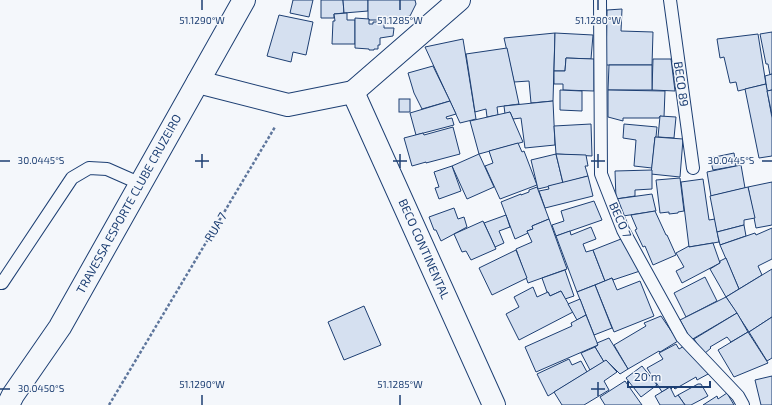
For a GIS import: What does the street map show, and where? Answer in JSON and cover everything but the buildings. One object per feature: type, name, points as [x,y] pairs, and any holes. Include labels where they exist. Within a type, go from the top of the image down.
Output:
[{"type":"street","name":"TRAVESSA ESPORTE CLUBE CRUZEIRO","points":[[12,402],[60,327],[244,0]]},
{"type":"street","points":[[198,82],[288,105],[353,92],[459,0]]},
{"type":"street","name":"BECO CONTINENTAL","points":[[353,92],[494,405]]},
{"type":"lane","name":"BECO 7","points":[[600,0],[601,174],[623,230],[682,337],[738,396],[743,405]]},
{"type":"lane","name":"BECO 89","points":[[670,0],[693,168]]},
{"type":"lane","points":[[1,285],[72,178],[89,168],[107,169],[141,184]]},
{"type":"path","name":"RUA 7","points":[[109,405],[288,105]]}]
